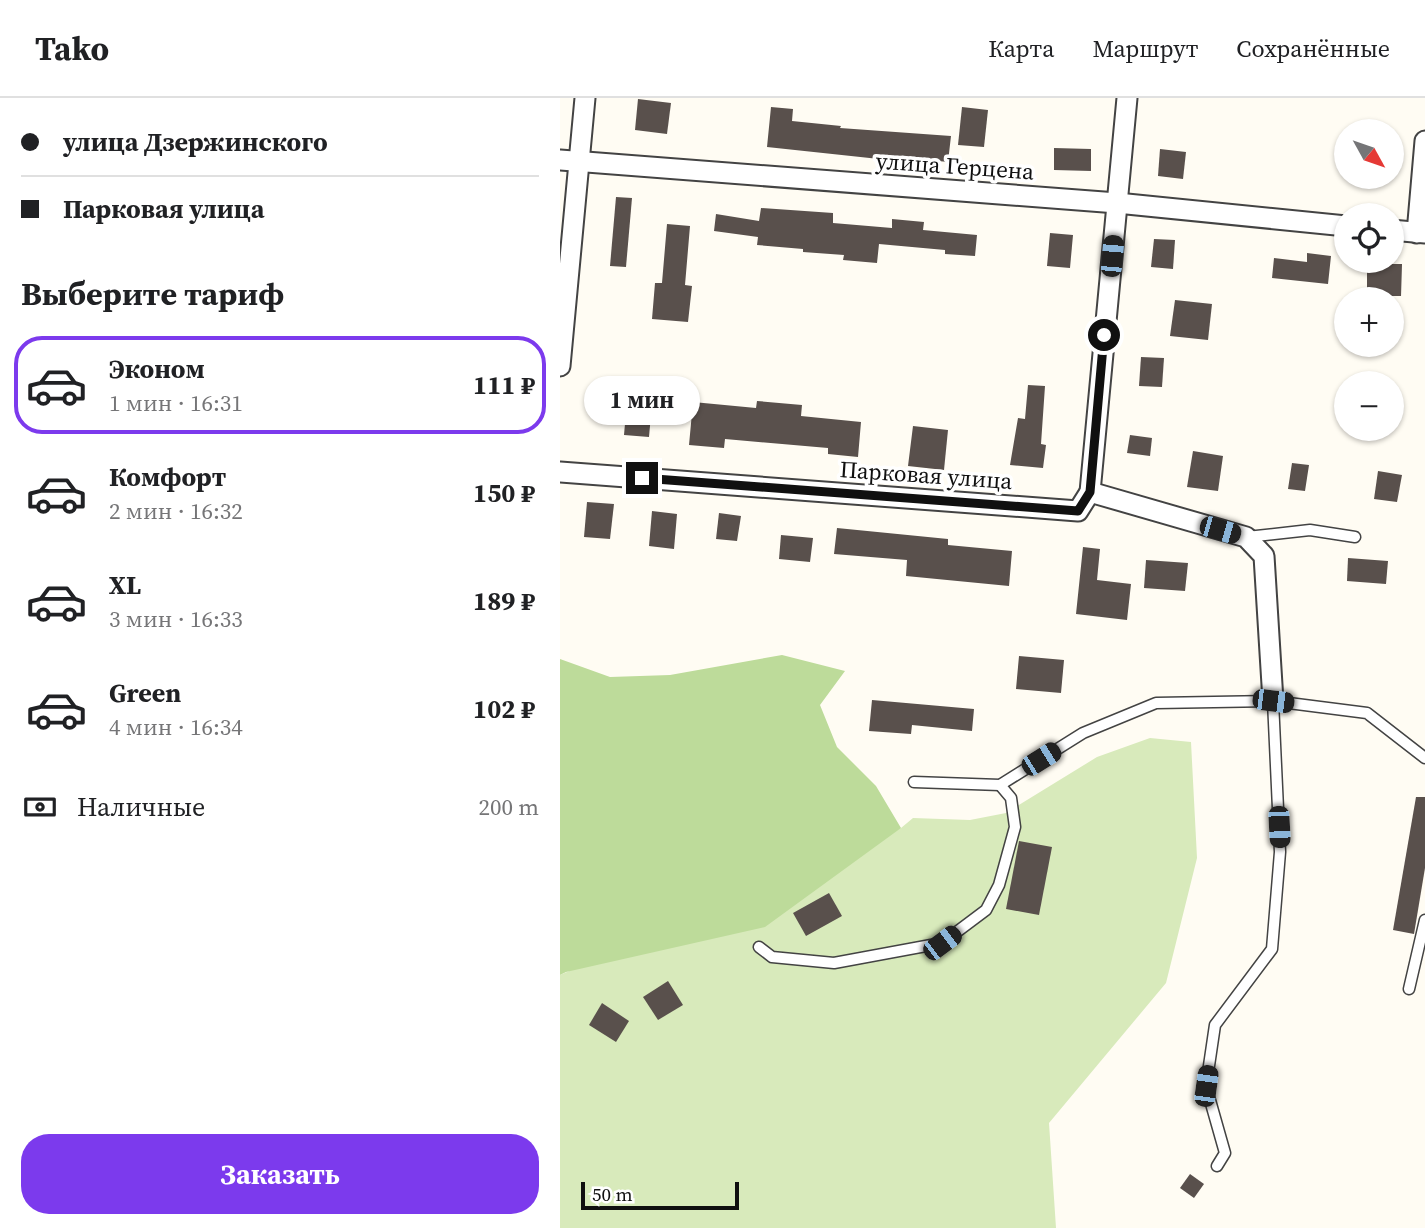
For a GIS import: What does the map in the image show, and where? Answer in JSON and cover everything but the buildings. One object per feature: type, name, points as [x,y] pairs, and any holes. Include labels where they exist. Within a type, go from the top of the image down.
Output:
[{"type":"street","points":[[560,366],[570,161],[585,98]]},
{"type":"street","points":[[1126,98],[1090,492],[1246,537],[1264,556],[1273,701]]},
{"type":"street","points":[[1421,233],[1425,141]]},
{"type":"street","name":"улица Герцена","points":[[570,161],[1116,204],[1334,225]]},
{"type":"street","name":"Парковая улица","points":[[560,471],[1078,511],[1090,492]]},
{"type":"lane","points":[[1246,537],[1310,530],[1355,537]]},
{"type":"lane","points":[[1217,1167],[1225,1153],[1206,1086],[1215,1025],[1272,949],[1280,852],[1273,701]]},
{"type":"lane","points":[[914,782],[1000,785],[1083,733],[1156,703],[1273,701],[1367,713],[1425,758]]},
{"type":"lane","points":[[759,947],[772,957],[834,963],[942,943],[986,910],[999,885],[1015,827],[1010,798],[1000,785]]},
{"type":"lane","points":[[1409,989],[1425,920]]},
{"type":"green space","points":[[782,655],[845,671],[820,705],[837,747],[876,786],[901,828],[765,927],[560,975],[560,659],[610,677],[670,675]]},
{"type":"green space","points":[[1150,738],[1191,742],[1197,858],[1166,983],[1049,1123],[1056,1228],[560,1228],[560,975],[901,828],[913,818],[970,820],[1006,813],[1097,757]]},
{"type":"route","points":[[642,478],[1078,511],[1090,492],[1104,335]]}]
